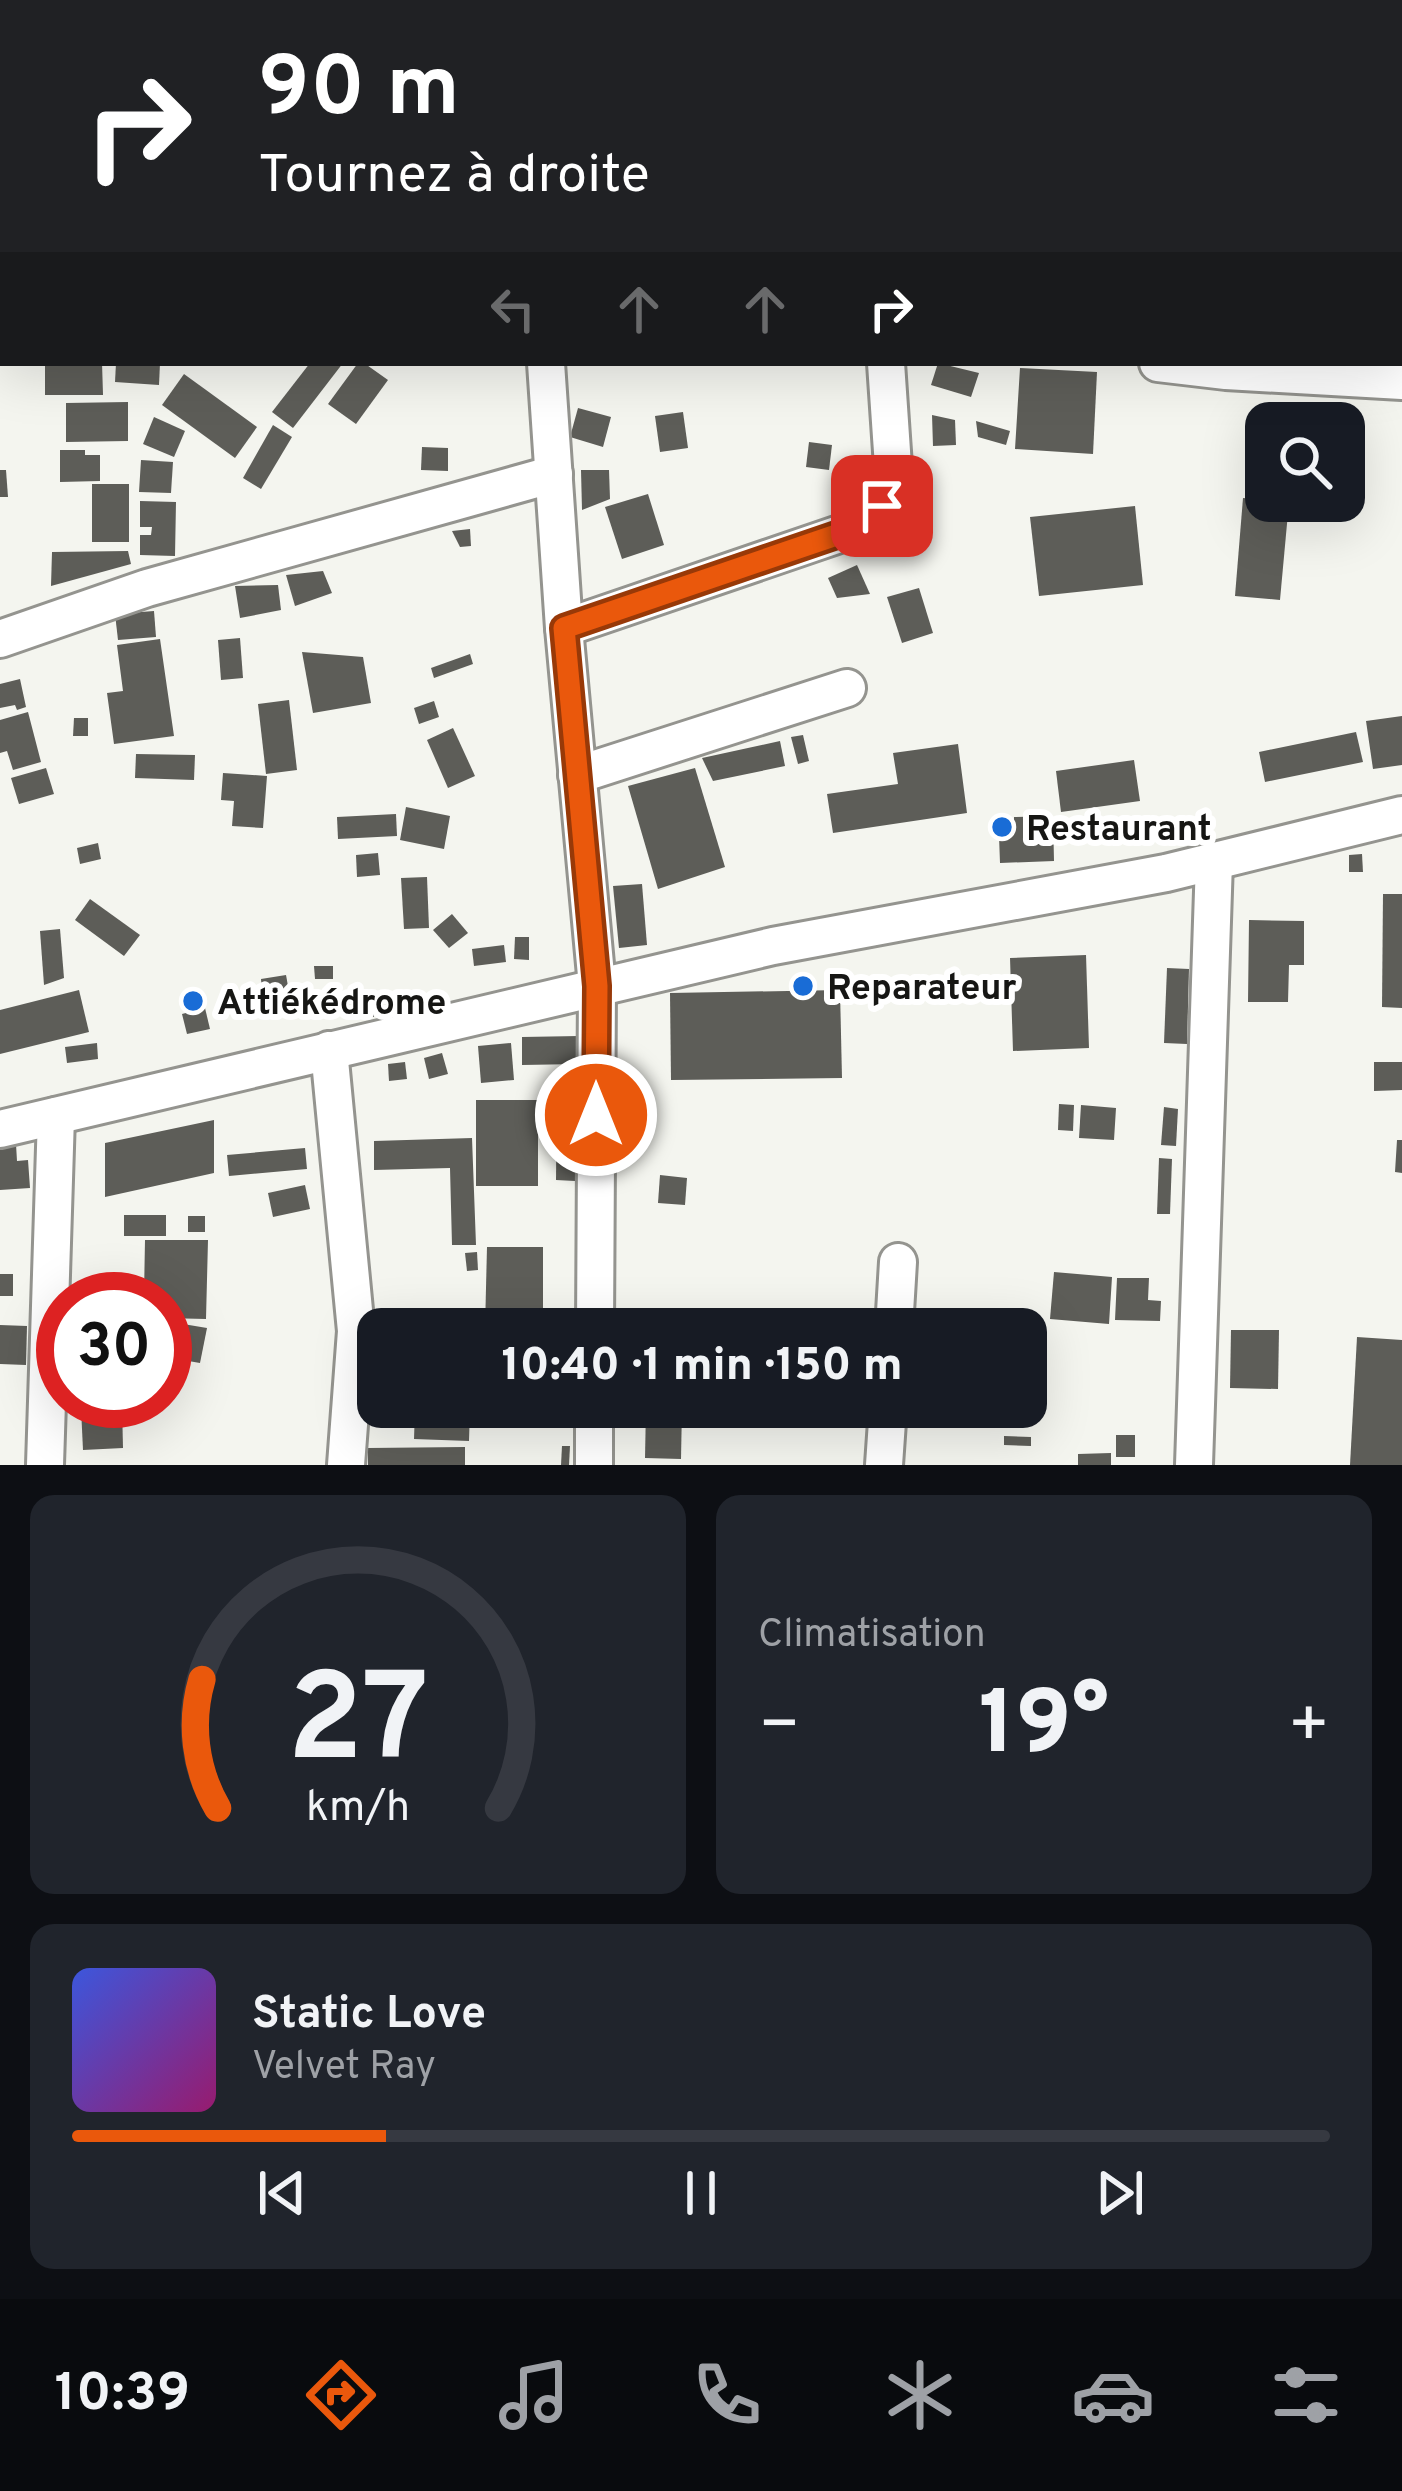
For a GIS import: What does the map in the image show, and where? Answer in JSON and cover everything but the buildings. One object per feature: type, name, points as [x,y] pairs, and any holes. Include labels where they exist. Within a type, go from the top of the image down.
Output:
[{"type":"street","points":[[546,366],[564,628],[597,986],[595,1308]]},
{"type":"street","points":[[564,628],[854,529],[868,518],[882,506],[894,481],[886,366]]},
{"type":"street","points":[[1184,366],[1402,381]]},
{"type":"street","points":[[0,639],[147,587],[554,474]]},
{"type":"street","points":[[577,775],[847,688]]},
{"type":"street","points":[[0,1130],[773,946],[1166,873],[1402,815]]},
{"type":"street","points":[[1194,1465],[1214,860]]},
{"type":"street","points":[[329,1050],[356,1331],[346,1465]]},
{"type":"street","points":[[45,1465],[56,1116]]},
{"type":"street","points":[[895,1308],[898,1262]]},
{"type":"street","points":[[594,1428],[594,1465]]},
{"type":"street","points":[[884,1465],[887,1428]]},
{"type":"place","name":"Restaurant","points":[[1002,827]]},
{"type":"place","name":"Reparateur","points":[[803,986]]},
{"type":"place","name":"Attiékédrome","points":[[193,1001]]},
{"type":"route","points":[[596,1115],[597,986],[564,628],[854,529],[882,506]]}]
